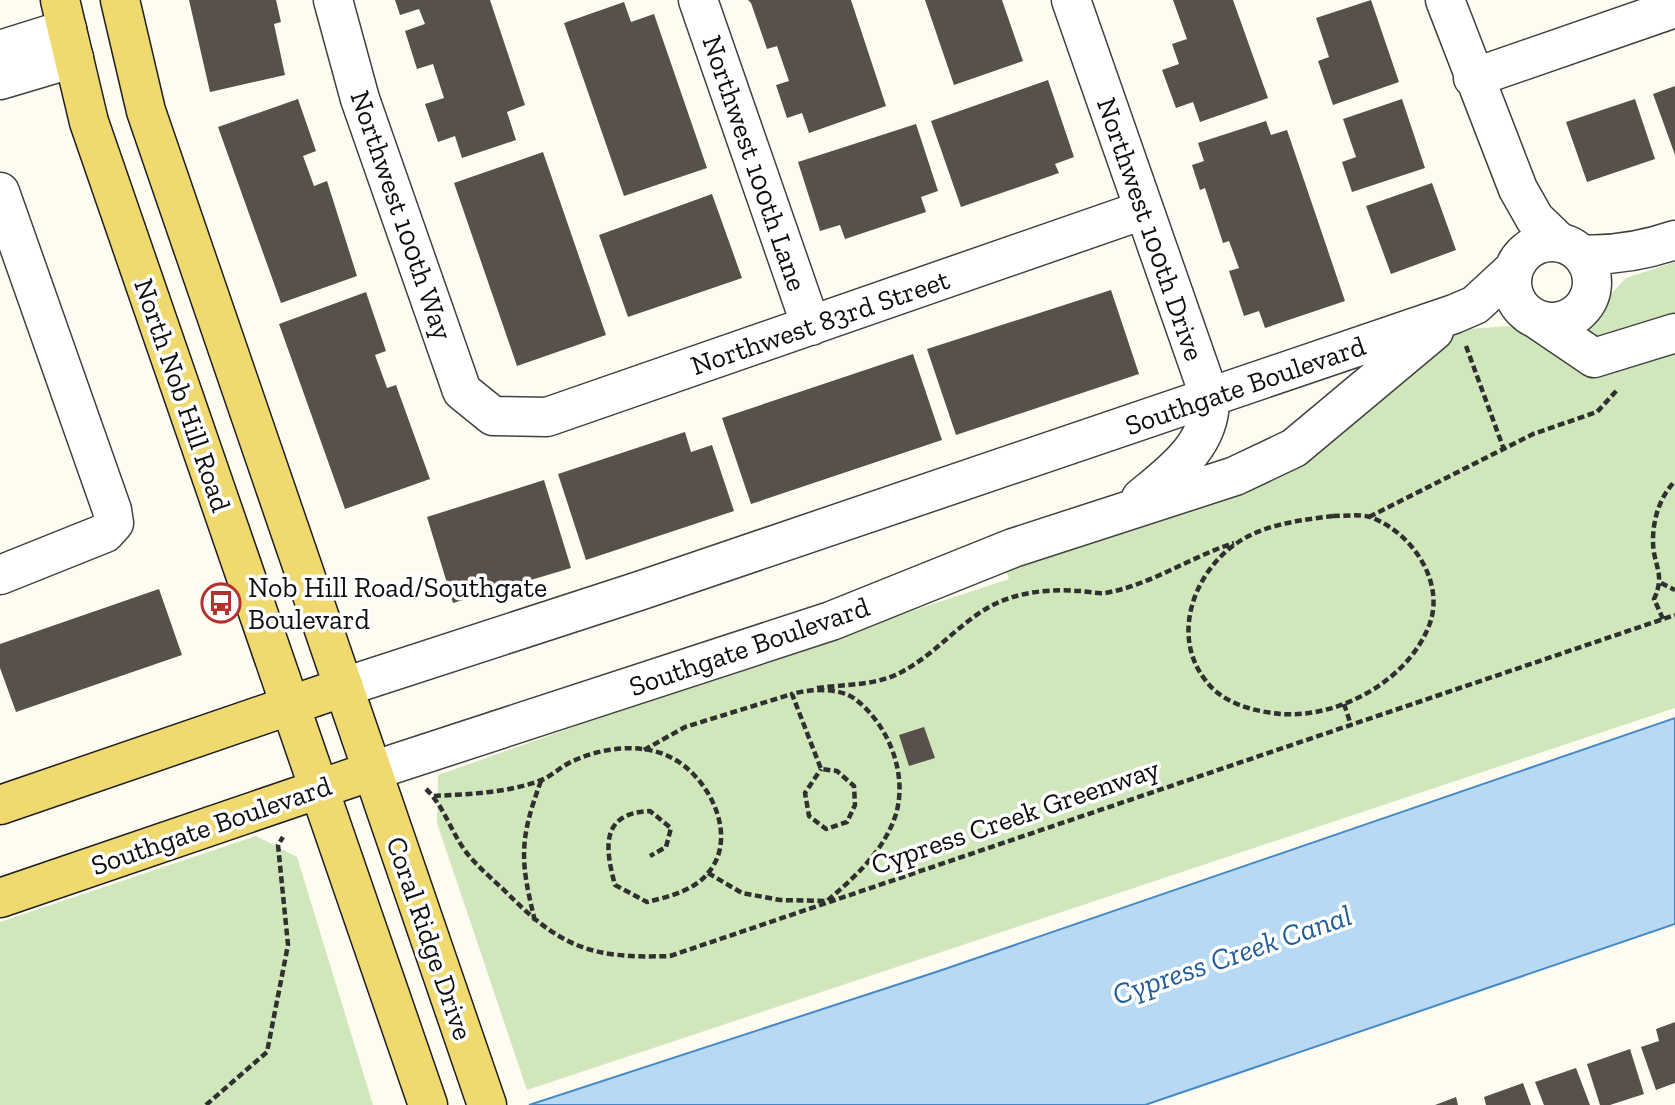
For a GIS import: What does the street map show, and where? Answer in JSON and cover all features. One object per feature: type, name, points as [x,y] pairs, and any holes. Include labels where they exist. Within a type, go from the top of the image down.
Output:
[{"type":"main road","name":"North Nob Hill Road","points":[[120,0],[146,111],[372,771]]},
{"type":"main road","name":"North Nob Hill Road","points":[[67,29],[89,122],[317,788]]},
{"type":"main road","name":"Southgate Boulevard","points":[[0,806],[344,687]]},
{"type":"main road","name":"Southgate Boulevard","points":[[0,898],[372,771]]},
{"type":"main road","name":"Coral Ridge Drive","points":[[372,771],[484,1097]]},
{"type":"main road","name":"Coral Ridge Drive","points":[[317,788],[428,1105]]},
{"type":"street","name":"Northwest 100th Way","points":[[333,0],[360,99],[463,391],[493,416]]},
{"type":"street","name":"Northwest 100th Lane","points":[[698,0],[811,326]]},
{"type":"street","name":"Northwest 100th Drive","points":[[1071,0],[1210,398],[1210,418],[1202,439],[1176,470],[1126,511]]},
{"type":"street","points":[[1445,0],[1518,189],[1535,219],[1540,273],[1565,320],[1582,318],[1658,246]]},
{"type":"street","points":[[1473,78],[1675,8]]},
{"type":"street","points":[[0,50],[67,29]]},
{"type":"street","points":[[0,80],[67,29]]},
{"type":"street","points":[[0,192],[114,523],[105,533],[0,575]]},
{"type":"street","name":"Northwest 83rd Street","points":[[493,416],[547,417],[1143,210]]},
{"type":"street","points":[[1540,273],[1602,256],[1658,246]]},
{"type":"street","points":[[1540,273],[1591,272],[1582,318],[1594,358],[1675,333]]},
{"type":"street","name":"Southgate Boulevard","points":[[372,771],[831,621],[1013,548],[1235,475],[1294,448],[1464,317],[1540,273]]},
{"type":"street","name":"Southgate Boulevard","points":[[344,687],[1210,398],[1464,317]]},
{"type":"path","points":[[1464,317],[1503,447]]},
{"type":"path","points":[[434,796],[492,792],[541,781],[572,761],[619,747],[646,750],[685,727],[792,694],[811,689],[868,684],[903,672],[976,614],[1010,598],[1076,590],[1102,594],[1145,582],[1206,552],[1269,528],[1333,516],[1369,517],[1473,467],[1503,447],[1597,412],[1617,389],[1628,385]]},
{"type":"path","points":[[1663,619],[1654,599],[1661,583],[1653,541],[1663,495],[1675,481]]},
{"type":"path","points":[[1238,542],[1208,568],[1196,587],[1189,626],[1191,652],[1206,682],[1233,702],[1257,712],[1287,714],[1345,704],[1372,691],[1403,667],[1421,643],[1432,620],[1432,581],[1418,555],[1399,534],[1369,517]]},
{"type":"path","points":[[1661,583],[1675,590]]},
{"type":"path","name":"Cypress Creek Greenway","points":[[425,788],[434,796],[466,852],[535,922],[574,946],[623,958],[670,956],[1675,615]]},
{"type":"path","points":[[708,873],[742,893],[780,900],[827,901],[856,876],[879,850],[896,812],[899,765],[881,726],[853,697],[811,689]]},
{"type":"path","points":[[792,694],[821,769]]},
{"type":"path","points":[[1345,704],[1351,725]]},
{"type":"path","points":[[619,747],[668,755],[687,767],[708,792],[721,827],[720,849],[708,873],[681,893],[646,902],[615,885],[606,852],[615,824],[631,812],[650,811],[671,828],[666,847],[650,856]]},
{"type":"path","points":[[821,769],[837,771],[854,786],[855,805],[846,822],[826,829],[809,816],[805,793],[821,769]]},
{"type":"path","points":[[535,922],[524,874],[522,843],[541,781]]},
{"type":"path","points":[[206,1105],[267,1052],[288,944],[278,845],[290,828]]},
{"type":"green space","points":[[1675,262],[1675,708],[527,1090],[437,823],[438,775],[765,659],[1009,579],[1003,563],[1207,493],[1428,346],[1471,329],[1508,326],[1545,337],[1586,320],[1626,278]]},
{"type":"green space","points":[[256,836],[297,857],[373,1105],[0,1105],[0,922]]},
{"type":"water","name":"Cypress Creek Canal","points":[[1675,718],[1675,924],[1145,1105],[529,1105],[939,971]]},
{"type":"building","points":[[189,0],[276,0],[281,22],[274,24],[285,75],[210,92]]},
{"type":"building","points":[[395,0],[490,0],[525,105],[507,112],[516,140],[462,158],[455,136],[438,142],[425,104],[444,98],[433,64],[417,69],[405,31],[425,24],[419,9],[400,15]]},
{"type":"building","points":[[748,0],[851,0],[886,106],[809,133],[802,113],[787,118],[776,85],[789,81],[777,46],[767,49]]},
{"type":"building","points":[[925,0],[1002,0],[1023,61],[954,85]]},
{"type":"building","points":[[1173,0],[1233,0],[1268,98],[1200,122],[1193,102],[1176,108],[1162,70],[1179,64],[1172,44],[1187,39]]},
{"type":"building","points":[[1371,0],[1399,82],[1333,105],[1318,61],[1329,57],[1316,18]]},
{"type":"building","points":[[624,2],[631,22],[654,14],[707,168],[624,196],[564,23]]},
{"type":"building","points":[[1048,80],[1074,157],[1055,164],[1059,173],[961,207],[931,121]]},
{"type":"building","points":[[1675,86],[1675,155],[1653,94]]},
{"type":"building","points":[[298,99],[316,151],[303,156],[314,186],[327,181],[357,276],[281,303],[218,127]]},
{"type":"building","points":[[1402,99],[1425,168],[1352,192],[1342,162],[1356,157],[1343,119]]},
{"type":"building","points":[[1635,99],[1655,159],[1587,182],[1566,122]]},
{"type":"building","points":[[1266,121],[1271,135],[1287,130],[1345,301],[1265,328],[1259,311],[1244,316],[1229,271],[1239,268],[1229,241],[1223,243],[1205,188],[1200,190],[1192,165],[1204,161],[1198,143]]},
{"type":"building","points":[[916,124],[938,191],[921,197],[926,212],[845,239],[840,225],[820,231],[798,162]]},
{"type":"building","points":[[543,152],[606,335],[517,366],[454,183]]},
{"type":"building","points":[[1432,183],[1456,250],[1391,274],[1366,206]]},
{"type":"building","points":[[712,194],[742,278],[628,317],[599,235]]},
{"type":"building","points":[[1111,290],[1139,374],[956,435],[927,349]]},
{"type":"building","points":[[366,292],[386,351],[375,355],[387,388],[396,385],[430,479],[345,509],[279,324]]},
{"type":"building","points":[[913,354],[942,440],[751,504],[722,418]]},
{"type":"building","points":[[685,432],[691,452],[712,445],[734,511],[586,560],[558,474]]},
{"type":"building","points":[[544,480],[571,568],[453,603],[427,517]]},
{"type":"building","points":[[159,589],[182,655],[16,712],[0,668],[0,644]]},
{"type":"building","points":[[924,727],[935,758],[909,766],[899,735]]},
{"type":"building","points":[[1675,1022],[1675,1083],[1656,1090],[1641,1047],[1659,1041],[1656,1029]]},
{"type":"building","points":[[1630,1049],[1644,1094],[1610,1105],[1600,1105],[1587,1064]]},
{"type":"building","points":[[1576,1068],[1590,1105],[1544,1105],[1535,1082]]},
{"type":"building","points":[[1523,1083],[1531,1105],[1486,1105],[1484,1097]]},
{"type":"building","points":[[1456,1097],[1458,1105],[1435,1105]]},
{"type":"place","name":"Nob Hill Road/Southgate Boulevard","points":[[221,603]]}]
